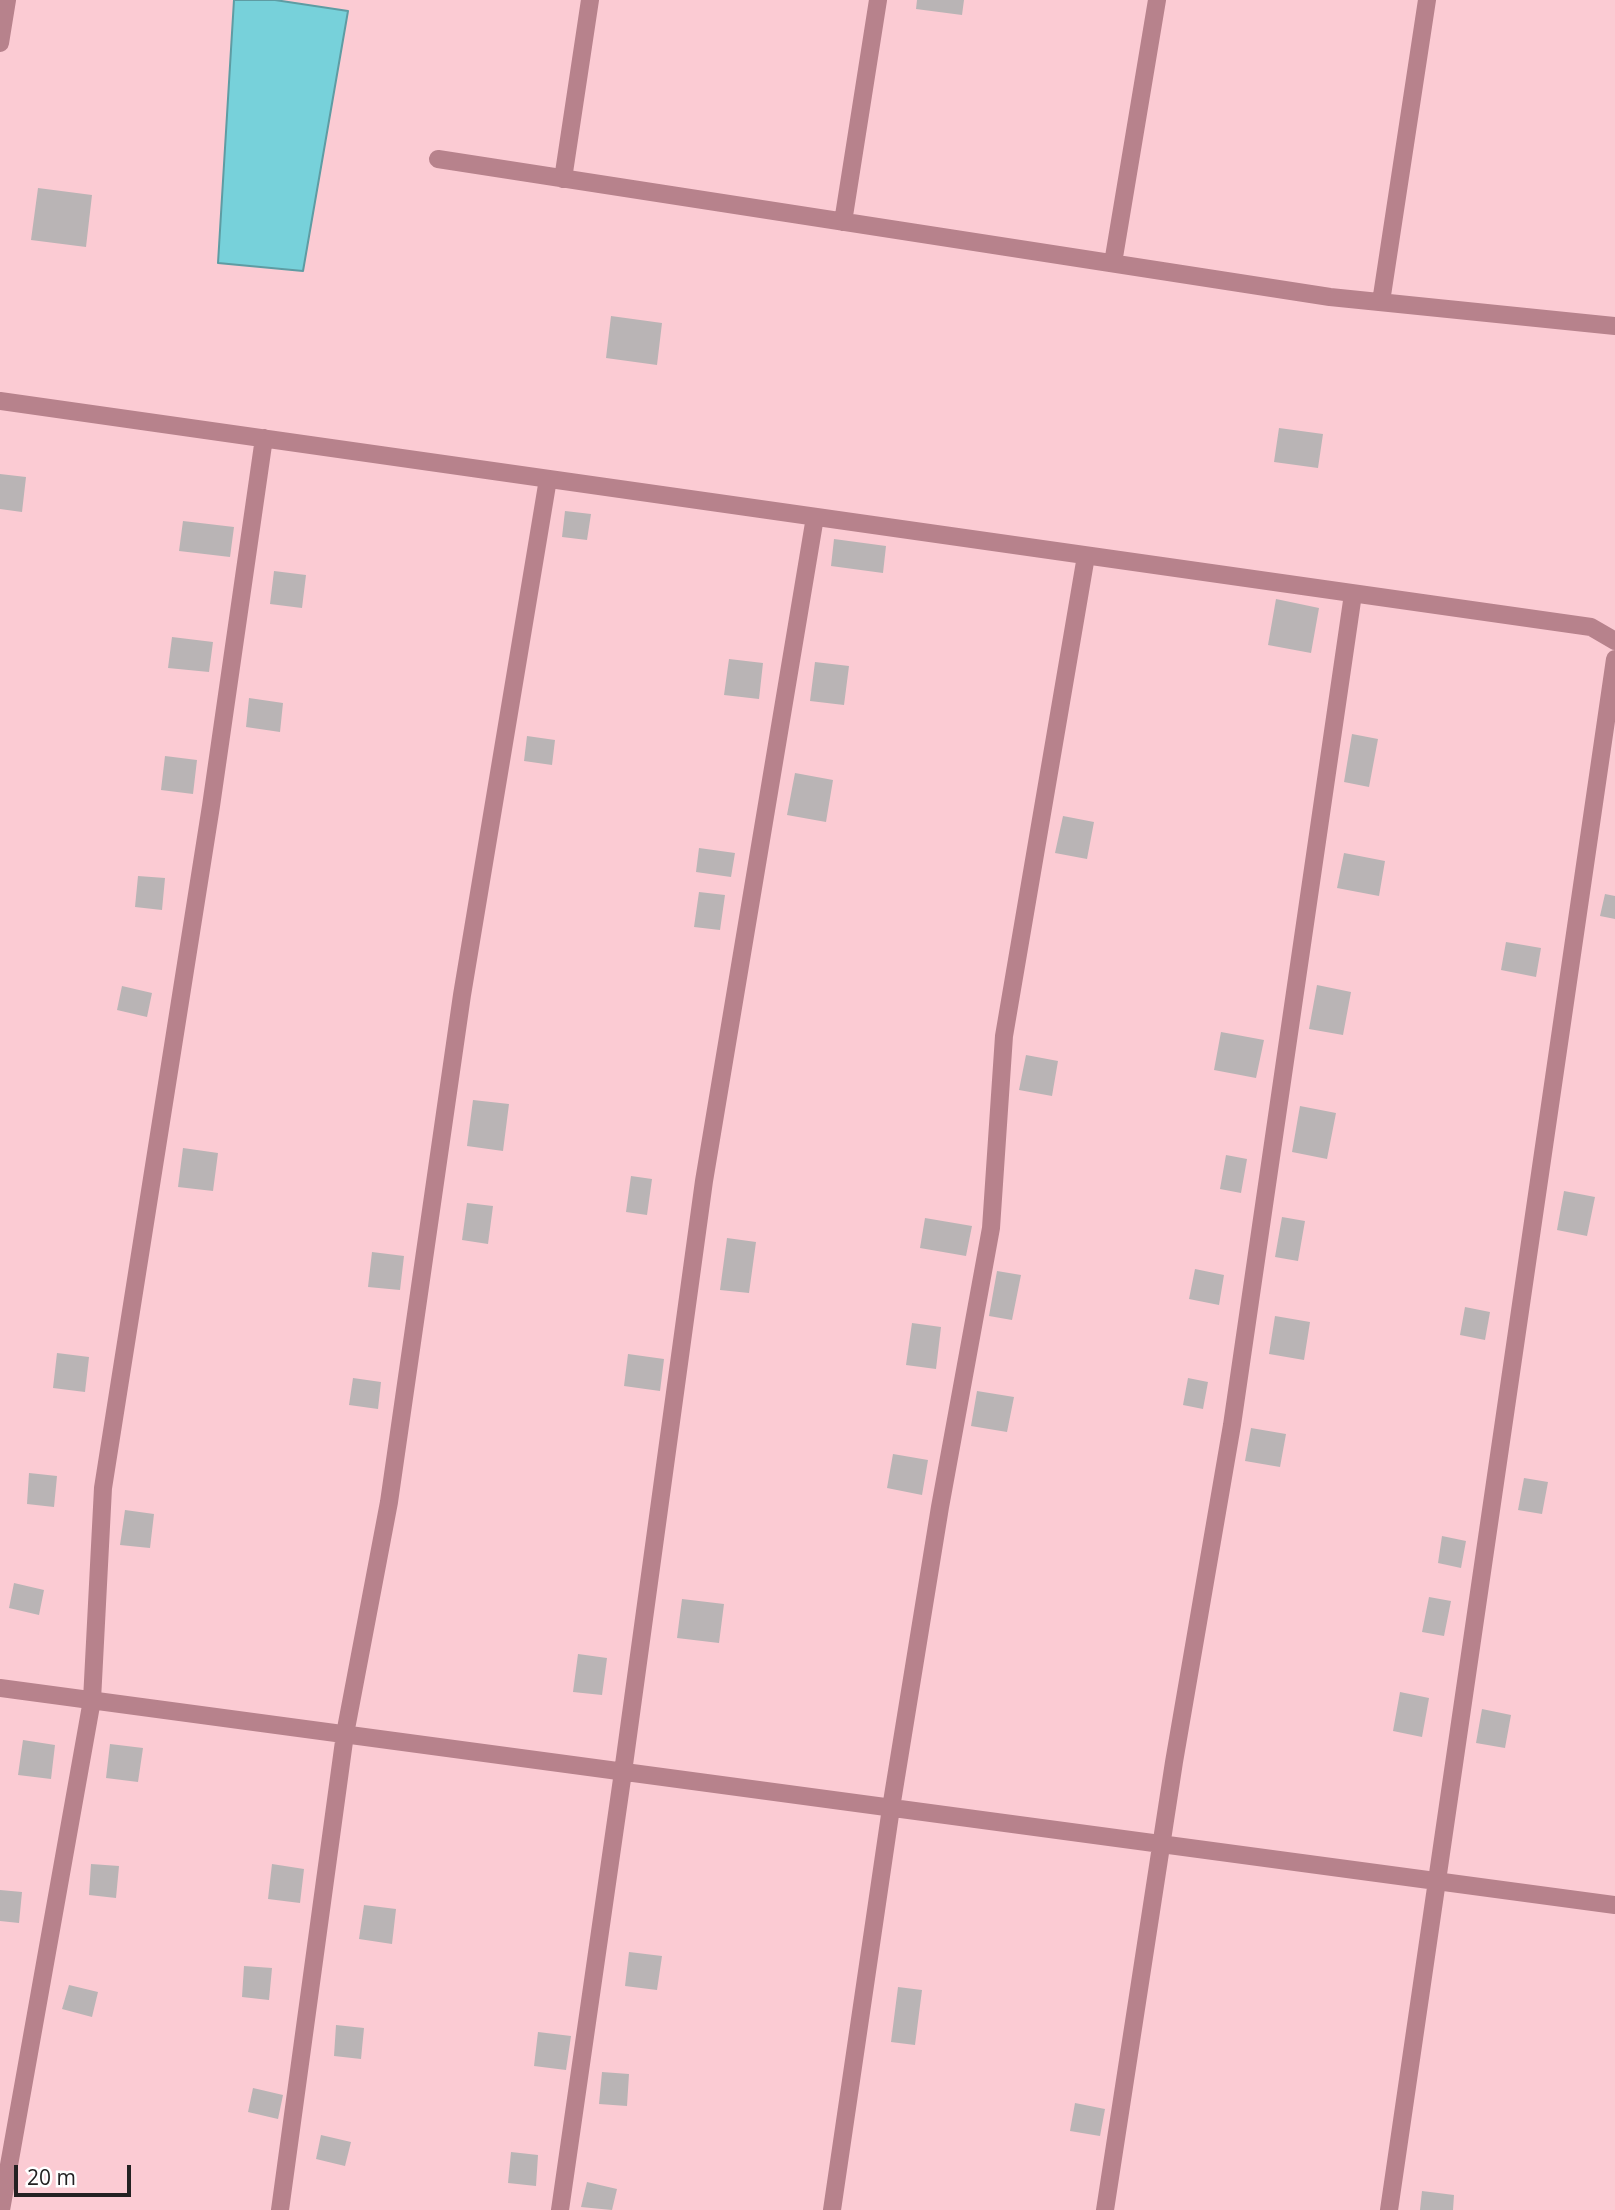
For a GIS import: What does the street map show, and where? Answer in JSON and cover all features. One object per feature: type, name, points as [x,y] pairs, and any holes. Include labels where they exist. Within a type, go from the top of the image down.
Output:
[{"type":"lane","points":[[0,43],[7,0]]},
{"type":"lane","points":[[563,179],[590,0]]},
{"type":"lane","points":[[843,222],[878,0]]},
{"type":"lane","points":[[1113,263],[1157,0]]},
{"type":"lane","points":[[1381,302],[1427,0]]},
{"type":"lane","points":[[438,159],[1330,297],[1615,326]]},
{"type":"lane","points":[[0,401],[1591,627],[1615,641]]},
{"type":"lane","points":[[1,2210],[92,1700],[103,1488],[211,806],[264,438]]},
{"type":"lane","points":[[280,2210],[345,1734],[389,1502],[462,995],[548,479]]},
{"type":"lane","points":[[560,2210],[624,1772],[704,1181],[815,517]]},
{"type":"lane","points":[[832,2210],[891,1808],[940,1507],[991,1228],[1004,1036],[1086,555]]},
{"type":"lane","points":[[1105,2210],[1234,1411],[1353,594]]},
{"type":"lane","points":[[1389,2210],[1615,659]]},
{"type":"lane","points":[[0,1688],[1615,1905]]},
{"type":"shaded area","points":[[0,0],[1615,0],[1615,2210],[0,2210]]},
{"type":"water","points":[[234,0],[275,0],[348,11],[303,271],[218,263]]},
{"type":"building","points":[[917,0],[964,0],[962,15],[916,9]]},
{"type":"building","points":[[38,188],[92,195],[86,247],[31,240]]},
{"type":"building","points":[[611,316],[662,323],[657,365],[606,358]]},
{"type":"building","points":[[1279,428],[1323,434],[1318,468],[1274,462]]},
{"type":"building","points":[[0,474],[26,477],[22,512],[0,509]]},
{"type":"building","points":[[565,511],[591,514],[587,540],[562,537]]},
{"type":"building","points":[[183,521],[234,527],[230,557],[179,551]]},
{"type":"building","points":[[834,539],[886,546],[883,573],[831,566]]},
{"type":"building","points":[[274,571],[306,575],[302,608],[270,604]]},
{"type":"building","points":[[1276,599],[1319,608],[1311,653],[1268,645]]},
{"type":"building","points":[[172,637],[213,642],[209,672],[168,668]]},
{"type":"building","points":[[729,659],[763,663],[759,699],[724,695]]},
{"type":"building","points":[[815,662],[849,666],[844,705],[810,701]]},
{"type":"building","points":[[249,698],[283,703],[280,732],[246,727]]},
{"type":"building","points":[[1352,734],[1378,739],[1369,787],[1344,782]]},
{"type":"building","points":[[527,736],[555,740],[552,765],[524,761]]},
{"type":"building","points":[[165,756],[197,760],[193,794],[161,790]]},
{"type":"building","points":[[795,773],[833,780],[826,822],[787,815]]},
{"type":"building","points":[[1063,816],[1094,822],[1087,859],[1055,853]]},
{"type":"building","points":[[699,848],[735,853],[731,877],[696,872]]},
{"type":"building","points":[[1344,853],[1385,861],[1379,896],[1337,888]]},
{"type":"building","points":[[138,876],[165,878],[162,910],[135,907]]},
{"type":"building","points":[[699,892],[725,895],[720,930],[694,927]]},
{"type":"building","points":[[1605,894],[1615,896],[1615,919],[1600,916]]},
{"type":"building","points":[[1506,942],[1541,948],[1536,977],[1501,970]]},
{"type":"building","points":[[1317,985],[1351,992],[1343,1035],[1309,1029]]},
{"type":"building","points":[[122,986],[152,993],[147,1017],[117,1010]]},
{"type":"building","points":[[1221,1032],[1264,1040],[1256,1078],[1214,1070]]},
{"type":"building","points":[[1026,1055],[1058,1061],[1052,1096],[1019,1090]]},
{"type":"building","points":[[473,1100],[509,1104],[503,1151],[467,1146]]},
{"type":"building","points":[[1300,1106],[1336,1113],[1327,1159],[1292,1152]]},
{"type":"building","points":[[183,1148],[218,1153],[213,1191],[178,1187]]},
{"type":"building","points":[[1226,1155],[1247,1159],[1241,1193],[1220,1189]]},
{"type":"building","points":[[631,1176],[652,1179],[647,1215],[626,1212]]},
{"type":"building","points":[[1564,1191],[1595,1197],[1587,1236],[1557,1230]]},
{"type":"building","points":[[467,1203],[493,1206],[488,1244],[462,1240]]},
{"type":"building","points":[[1282,1217],[1305,1221],[1298,1261],[1275,1257]]},
{"type":"building","points":[[925,1218],[972,1226],[966,1256],[920,1248]]},
{"type":"building","points":[[727,1238],[756,1242],[749,1293],[720,1290]]},
{"type":"building","points":[[372,1252],[404,1256],[400,1290],[368,1287]]},
{"type":"building","points":[[1195,1269],[1224,1275],[1219,1305],[1189,1299]]},
{"type":"building","points":[[997,1271],[1021,1275],[1012,1320],[989,1316]]},
{"type":"building","points":[[1465,1307],[1490,1312],[1485,1340],[1460,1335]]},
{"type":"building","points":[[1275,1316],[1310,1322],[1304,1360],[1269,1354]]},
{"type":"building","points":[[912,1323],[941,1327],[936,1369],[906,1365]]},
{"type":"building","points":[[57,1353],[89,1357],[85,1392],[53,1388]]},
{"type":"building","points":[[628,1354],[664,1359],[660,1391],[624,1386]]},
{"type":"building","points":[[353,1378],[381,1382],[378,1409],[349,1405]]},
{"type":"building","points":[[1188,1378],[1208,1382],[1203,1409],[1183,1405]]},
{"type":"building","points":[[977,1391],[1014,1397],[1007,1432],[971,1426]]},
{"type":"building","points":[[1251,1428],[1286,1434],[1280,1467],[1245,1461]]},
{"type":"building","points":[[893,1454],[928,1460],[922,1495],[887,1488]]},
{"type":"building","points":[[29,1473],[57,1476],[54,1507],[27,1504]]},
{"type":"building","points":[[1524,1478],[1548,1482],[1542,1514],[1518,1510]]},
{"type":"building","points":[[125,1510],[154,1514],[150,1548],[120,1545]]},
{"type":"building","points":[[1442,1536],[1466,1541],[1461,1568],[1438,1563]]},
{"type":"building","points":[[14,1583],[44,1590],[39,1615],[9,1608]]},
{"type":"building","points":[[1429,1597],[1451,1601],[1444,1636],[1422,1632]]},
{"type":"building","points":[[682,1599],[724,1604],[719,1643],[677,1638]]},
{"type":"building","points":[[578,1654],[607,1658],[602,1695],[573,1692]]},
{"type":"building","points":[[1400,1692],[1429,1698],[1422,1737],[1393,1731]]},
{"type":"building","points":[[1482,1709],[1511,1715],[1505,1748],[1476,1743]]},
{"type":"building","points":[[23,1740],[55,1745],[51,1779],[18,1775]]},
{"type":"building","points":[[110,1744],[143,1748],[138,1782],[106,1778]]},
{"type":"building","points":[[91,1864],[119,1866],[116,1898],[89,1895]]},
{"type":"building","points":[[272,1864],[304,1869],[300,1903],[268,1899]]},
{"type":"building","points":[[0,1890],[22,1892],[19,1923],[0,1921]]},
{"type":"building","points":[[364,1905],[396,1909],[392,1944],[359,1939]]},
{"type":"building","points":[[629,1952],[662,1956],[657,1990],[625,1986]]},
{"type":"building","points":[[244,1966],[272,1968],[269,2000],[242,1997]]},
{"type":"building","points":[[69,1985],[98,1992],[92,2017],[62,2009]]},
{"type":"building","points":[[898,1987],[922,1990],[915,2045],[891,2042]]},
{"type":"building","points":[[336,2025],[364,2028],[361,2059],[334,2056]]},
{"type":"building","points":[[538,2032],[571,2036],[566,2070],[534,2066]]},
{"type":"building","points":[[602,2072],[629,2074],[627,2106],[599,2104]]},
{"type":"building","points":[[253,2088],[283,2095],[278,2119],[248,2112]]},
{"type":"building","points":[[1075,2103],[1105,2109],[1100,2136],[1070,2131]]},
{"type":"building","points":[[321,2135],[351,2142],[345,2166],[316,2159]]},
{"type":"building","points":[[511,2152],[538,2155],[536,2186],[508,2183]]},
{"type":"building","points":[[587,2182],[617,2189],[612,2210],[581,2207]]},
{"type":"building","points":[[1422,2191],[1454,2195],[1453,2210],[1420,2210]]}]
